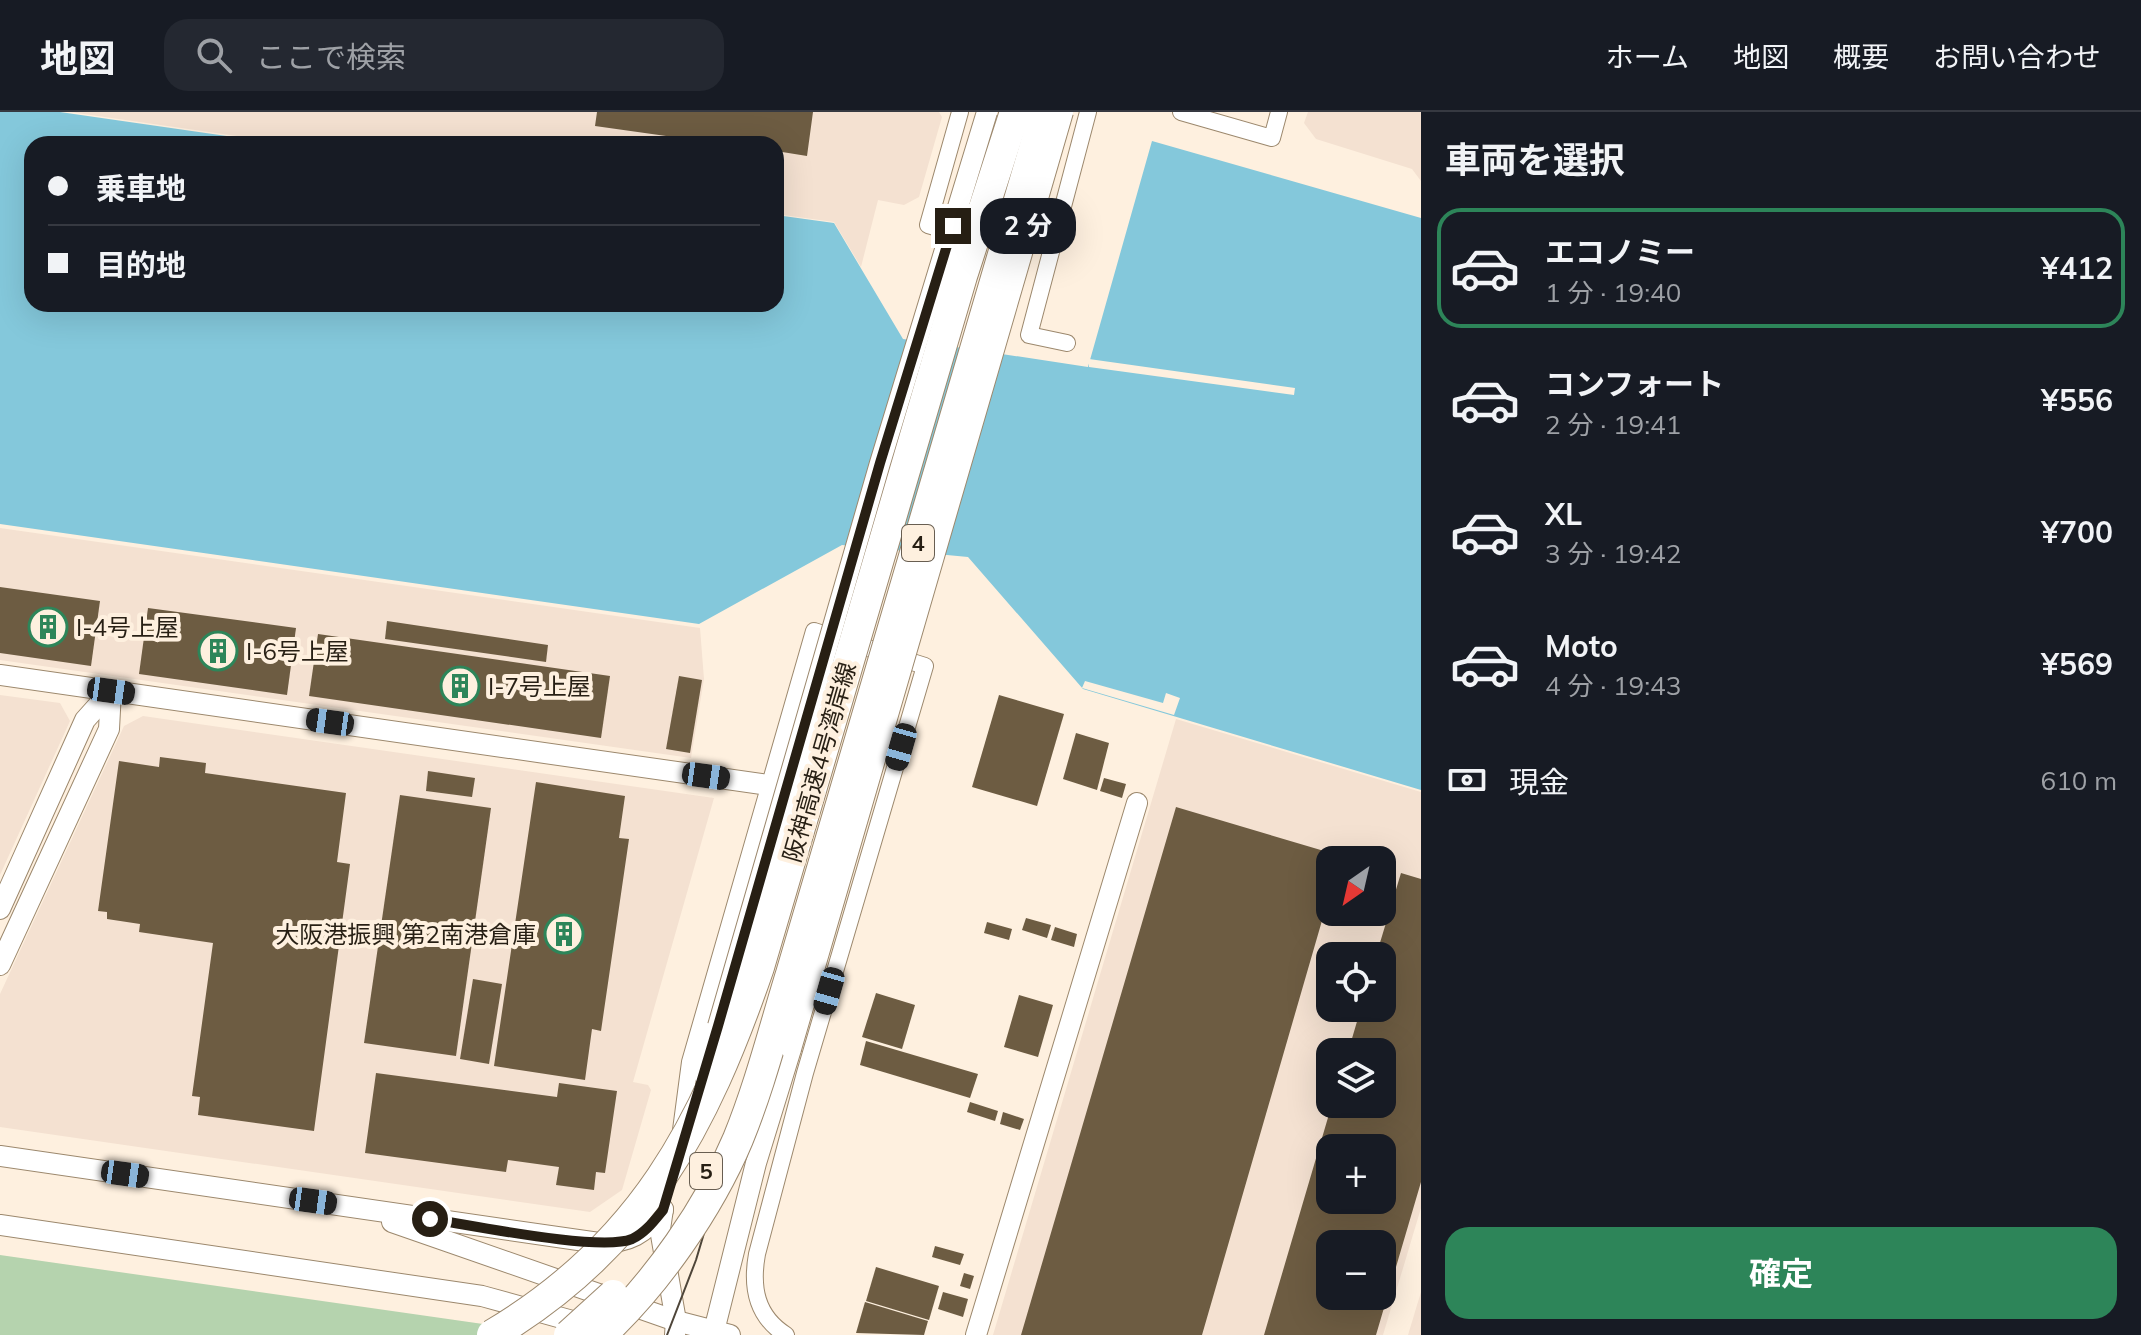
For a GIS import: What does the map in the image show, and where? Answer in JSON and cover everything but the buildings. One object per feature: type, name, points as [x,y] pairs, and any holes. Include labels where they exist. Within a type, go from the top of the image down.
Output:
[{"type":"highway","name":"阪神高速4号湾岸線","points":[[492,1335],[538,1306],[584,1269],[620,1231],[659,1182],[707,1101],[759,967],[962,276],[1015,112]]},
{"type":"highway","name":"阪神高速4号湾岸線","points":[[601,1335],[627,1309],[697,1214],[728,1161],[747,1115],[1045,112]]},
{"type":"highway","name":"5","points":[[520,1335],[566,1301],[611,1258],[683,1162],[727,1071],[759,967]]},
{"type":"highway","name":"5","points":[[569,1335],[637,1270],[690,1198],[723,1140],[791,974]]},
{"type":"street","points":[[960,112],[928,225],[1049,259]]},
{"type":"street","points":[[676,1328],[660,1229],[663,1210],[880,463],[987,112]]},
{"type":"street","points":[[345,1206],[676,1328],[719,1334],[756,1163],[1063,112]]},
{"type":"street","points":[[1067,343],[1029,335],[1088,112]]},
{"type":"street","points":[[1181,112],[1272,138],[1279,112]]},
{"type":"street","points":[[678,1159],[690,1062],[814,631],[925,666],[805,1073],[757,1254],[755,1297],[762,1313],[786,1335]]},
{"type":"street","points":[[0,675],[768,785]]},
{"type":"street","points":[[0,909],[85,720],[111,691]]},
{"type":"street","points":[[0,965],[109,729],[111,691]]},
{"type":"street","points":[[976,1335],[1137,803]]},
{"type":"street","points":[[0,1156],[599,1243],[633,1239],[663,1210]]},
{"type":"street","points":[[0,1225],[482,1296],[622,1335]]},
{"type":"shaded area","points":[[70,112],[939,112],[942,117],[919,197],[904,205],[878,200],[861,267],[834,222],[784,215],[784,136],[236,136]]},
{"type":"shaded area","points":[[1308,112],[1421,112],[1421,181],[1412,169],[1316,139],[1304,123]]},
{"type":"shaded area","points":[[0,528],[700,628],[704,679],[691,758],[0,660]]},
{"type":"shaded area","points":[[0,695],[60,703],[70,721],[0,875]]},
{"type":"shaded area","points":[[143,716],[714,798],[633,1082],[648,1085],[651,1090],[622,1190],[590,1212],[0,1127],[0,994],[124,726]]},
{"type":"shaded area","points":[[1176,719],[1421,792],[1421,1208],[1396,1292],[1396,1230],[1316,1230],[1316,1310],[1390,1310],[1383,1335],[993,1335]]},
{"type":"shaded area","points":[[1421,1292],[1421,1335],[1408,1335]]},
{"type":"green space","points":[[0,1255],[483,1324],[523,1335],[0,1335]]},
{"type":"water","points":[[0,112],[60,112],[226,136],[24,136],[24,312],[784,312],[784,216],[834,223],[903,339],[1088,367],[1152,141],[1421,218],[1421,790],[1083,689],[968,557],[842,545],[699,624],[0,524]]},
{"type":"pier","points":[[1089,359],[1295,388],[1294,395],[1089,367]]},
{"type":"pier","points":[[1085,681],[1163,703],[1166,693],[1180,698],[1174,715],[1082,688]]},
{"type":"tram line","points":[[667,1335],[696,1260],[884,632],[1034,112]]},
{"type":"place","name":"I-4号上屋","points":[[48,627]]},
{"type":"place","name":"I-6号上屋","points":[[218,651]]},
{"type":"place","name":"I-7号上屋","points":[[460,686]]},
{"type":"place","name":"大阪港振興 第2南港倉庫","points":[[564,934]]},
{"type":"route","points":[[430,1219],[573,1240],[617,1243],[633,1239],[643,1232],[663,1210],[880,463],[953,226]]}]
